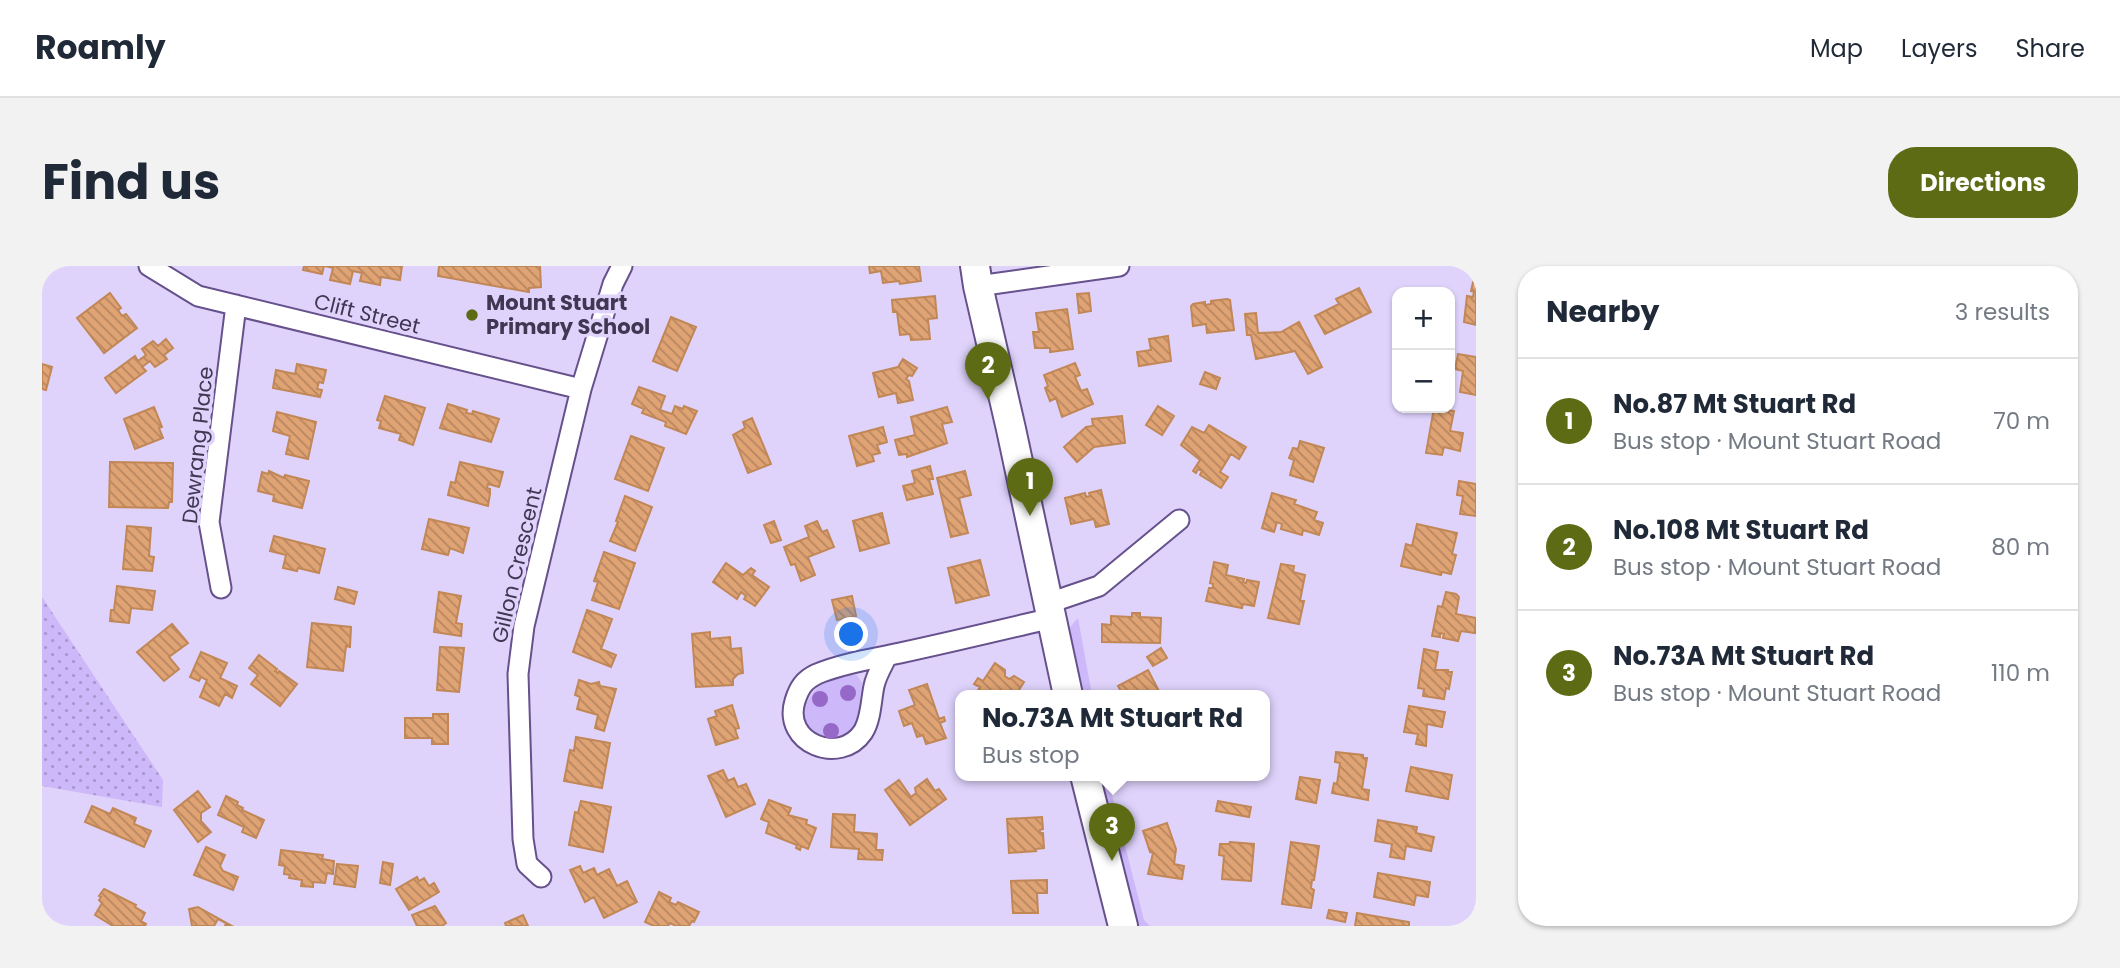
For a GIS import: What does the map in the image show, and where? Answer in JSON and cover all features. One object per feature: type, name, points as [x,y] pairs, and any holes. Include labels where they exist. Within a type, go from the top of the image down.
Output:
[{"type":"street","name":"Clift Street","points":[[149,266],[198,296],[581,389]]},
{"type":"street","name":"Gillon Crescent","points":[[541,877],[527,864],[523,839],[518,674],[524,626],[581,389],[613,284],[622,266]]},
{"type":"street","points":[[1067,690],[976,276],[1119,266]]},
{"type":"street","name":"Dewrang Place","points":[[221,589],[209,522],[236,305]]},
{"type":"street","points":[[887,656],[875,682],[863,732],[848,745],[831,749],[816,746],[794,727],[792,710],[800,685],[816,674],[1050,610],[1099,586],[1179,520]]},
{"type":"street","points":[[1087,781],[1123,926]]},
{"type":"shaded area","points":[[42,597],[163,780],[162,807],[42,786]]},
{"type":"shaded area","points":[[1078,618],[1091,690],[1080,690],[1068,633]]},
{"type":"shaded area","points":[[848,675],[857,675],[862,683],[857,725],[836,740],[819,737],[807,726],[806,704],[821,685]]},
{"type":"shaded area","points":[[1101,781],[1109,781],[1144,920],[1150,926],[1136,926]]},
{"type":"building","points":[[304,266],[324,266],[322,274],[303,270]]},
{"type":"building","points":[[325,266],[402,266],[400,280],[381,277],[380,285],[360,281],[362,273],[353,271],[350,284],[330,280],[333,268]]},
{"type":"building","points":[[439,266],[540,266],[541,287],[529,288],[529,292],[438,276]]},
{"type":"building","points":[[869,266],[919,266],[921,281],[883,283],[881,271],[870,273]]},
{"type":"building","points":[[1476,269],[1476,325],[1464,322],[1467,296],[1473,297],[1474,292],[1471,291]]},
{"type":"building","points":[[1359,288],[1371,312],[1325,334],[1315,316],[1339,304],[1336,299]]},
{"type":"building","points":[[110,293],[121,308],[118,310],[122,316],[126,314],[137,328],[104,353],[77,318]]},
{"type":"building","points":[[1089,293],[1091,311],[1079,313],[1077,294]]},
{"type":"building","points":[[935,296],[937,318],[928,319],[930,339],[911,340],[910,334],[900,335],[897,312],[893,312],[892,300]]},
{"type":"building","points":[[1230,300],[1234,330],[1207,333],[1206,324],[1193,326],[1193,304],[1205,302],[1205,305],[1211,304],[1211,301]]},
{"type":"building","points":[[1067,309],[1073,349],[1050,352],[1050,348],[1035,348],[1033,332],[1039,332],[1036,313]]},
{"type":"building","points":[[1256,313],[1258,333],[1281,332],[1299,322],[1322,367],[1308,374],[1295,351],[1256,359],[1251,335],[1247,335],[1245,314]]},
{"type":"building","points":[[671,317],[696,327],[677,371],[653,361]]},
{"type":"building","points":[[1168,336],[1171,361],[1139,366],[1137,352],[1151,350],[1149,339]]},
{"type":"building","points":[[166,339],[173,348],[164,355],[167,359],[155,367],[150,361],[142,367],[146,371],[116,393],[105,378],[135,356],[138,361],[146,355],[142,349],[153,341],[158,346]]},
{"type":"building","points":[[1458,354],[1476,357],[1476,395],[1460,392],[1463,371],[1455,369]]},
{"type":"building","points":[[903,359],[917,368],[912,376],[909,375],[906,379],[909,381],[913,400],[898,403],[896,393],[879,397],[873,373],[898,367]]},
{"type":"building","points":[[1075,363],[1080,375],[1075,377],[1081,391],[1087,389],[1093,404],[1062,417],[1056,398],[1050,401],[1044,375]]},
{"type":"building","points":[[42,364],[52,367],[46,390],[42,389]]},
{"type":"building","points":[[297,364],[326,370],[323,383],[319,382],[317,389],[322,390],[320,397],[273,388],[276,370],[295,374]]},
{"type":"building","points":[[1205,372],[1220,378],[1216,389],[1200,384]]},
{"type":"building","points":[[639,387],[665,396],[660,410],[672,414],[675,406],[683,409],[684,406],[697,411],[686,434],[665,426],[666,422],[642,413],[644,409],[632,404]]},
{"type":"building","points":[[385,396],[425,408],[413,445],[399,440],[401,434],[379,428],[381,421],[377,420]]},
{"type":"building","points":[[448,404],[467,410],[466,413],[472,414],[473,411],[499,419],[491,442],[440,428]]},
{"type":"building","points":[[1158,406],[1174,416],[1162,435],[1146,425]]},
{"type":"building","points":[[154,407],[162,427],[159,428],[163,438],[135,449],[124,419]]},
{"type":"building","points":[[947,407],[952,422],[942,424],[947,443],[907,457],[907,454],[899,455],[895,440],[915,435],[911,417]]},
{"type":"building","points":[[277,412],[316,422],[308,459],[286,454],[290,436],[273,431]]},
{"type":"building","points":[[1433,413],[1454,413],[1450,431],[1463,433],[1460,451],[1444,447],[1442,455],[1426,453]]},
{"type":"building","points":[[1122,416],[1125,443],[1094,447],[1077,462],[1064,447],[1086,427],[1093,426],[1092,419]]},
{"type":"building","points":[[752,418],[771,464],[748,473],[733,435],[745,428],[743,422]]},
{"type":"building","points":[[1209,425],[1246,447],[1239,459],[1231,454],[1220,472],[1228,477],[1221,488],[1200,475],[1202,471],[1193,471],[1200,460],[1181,445],[1192,427],[1204,433]]},
{"type":"building","points":[[883,427],[887,442],[877,445],[880,453],[872,455],[874,461],[857,466],[849,436]]},
{"type":"building","points":[[631,436],[664,448],[648,491],[615,479]]},
{"type":"building","points":[[1300,441],[1324,448],[1313,482],[1290,475],[1294,460],[1289,458],[1293,448],[1298,449]]},
{"type":"building","points":[[110,462],[173,463],[172,502],[169,502],[168,508],[109,507]]},
{"type":"building","points":[[460,462],[503,472],[499,487],[488,484],[488,506],[448,495],[451,482],[455,483]]},
{"type":"building","points":[[930,466],[933,479],[929,479],[933,494],[907,500],[903,486],[915,483],[912,471]]},
{"type":"building","points":[[269,471],[284,478],[285,475],[309,481],[302,508],[273,501],[274,495],[258,491],[262,472],[268,474]]},
{"type":"building","points":[[965,471],[971,495],[959,498],[968,533],[951,537],[937,478]]},
{"type":"building","points":[[1459,481],[1476,484],[1476,516],[1460,514],[1463,496],[1457,495]]},
{"type":"building","points":[[1101,490],[1109,524],[1096,527],[1094,519],[1071,524],[1065,498],[1085,493],[1086,497],[1090,496],[1089,493]]},
{"type":"building","points":[[1272,493],[1296,500],[1294,504],[1317,512],[1314,520],[1323,523],[1319,535],[1303,530],[1302,535],[1281,529],[1282,524],[1277,522],[1274,532],[1262,528]]},
{"type":"building","points":[[625,496],[652,507],[635,551],[610,541]]},
{"type":"building","points":[[882,513],[889,543],[860,551],[853,521]]},
{"type":"building","points":[[429,519],[469,528],[463,553],[450,548],[448,555],[422,549]]},
{"type":"building","points":[[774,521],[781,540],[771,543],[764,525]]},
{"type":"building","points":[[817,521],[822,532],[827,530],[834,547],[808,557],[815,575],[801,581],[795,564],[791,565],[784,547],[809,537],[805,526]]},
{"type":"building","points":[[1417,524],[1457,533],[1452,554],[1456,555],[1451,574],[1442,572],[1441,575],[1401,566],[1406,544],[1412,546]]},
{"type":"building","points":[[127,526],[151,528],[149,556],[154,557],[152,571],[123,569]]},
{"type":"building","points":[[274,536],[325,549],[319,573],[283,568],[286,555],[270,551]]},
{"type":"building","points":[[604,552],[635,563],[619,609],[592,600],[598,582],[594,581]]},
{"type":"building","points":[[980,560],[989,595],[956,603],[948,568]]},
{"type":"building","points":[[1214,562],[1228,565],[1226,575],[1244,579],[1243,582],[1246,583],[1247,580],[1259,582],[1254,606],[1243,604],[1242,608],[1206,601],[1209,588],[1213,588],[1210,583]]},
{"type":"building","points":[[726,563],[743,575],[751,568],[755,571],[752,575],[769,587],[755,606],[744,599],[746,596],[741,592],[737,599],[713,582]]},
{"type":"building","points":[[1281,564],[1294,566],[1293,572],[1305,575],[1300,601],[1304,601],[1299,624],[1268,618]]},
{"type":"building","points":[[117,586],[155,591],[152,610],[131,608],[129,623],[110,621]]},
{"type":"building","points":[[338,587],[357,592],[354,604],[335,599]]},
{"type":"building","points":[[439,592],[461,596],[456,623],[462,624],[461,636],[434,632]]},
{"type":"building","points":[[1446,592],[1459,597],[1456,614],[1476,618],[1475,633],[1461,631],[1458,641],[1443,638],[1444,634],[1440,633],[1440,637],[1432,636],[1438,606],[1442,607]]},
{"type":"building","points":[[852,596],[856,616],[837,620],[832,600]]},
{"type":"building","points":[[587,610],[612,619],[601,649],[616,655],[611,667],[573,652]]},
{"type":"building","points":[[1132,613],[1140,613],[1140,617],[1161,618],[1160,643],[1102,642],[1102,624],[1111,625],[1111,616],[1132,617]]},
{"type":"building","points":[[312,623],[351,627],[350,647],[346,646],[343,671],[307,667]]},
{"type":"building","points":[[172,624],[188,643],[169,657],[179,669],[164,681],[137,652]]},
{"type":"building","points":[[710,632],[710,639],[730,637],[731,649],[741,648],[743,673],[733,679],[733,685],[696,687],[692,634]]},
{"type":"building","points":[[440,647],[464,648],[459,692],[437,690]]},
{"type":"building","points":[[1161,648],[1167,658],[1153,666],[1147,657]]},
{"type":"building","points":[[1424,649],[1438,652],[1435,670],[1452,672],[1444,699],[1423,696],[1424,689],[1418,688]]},
{"type":"building","points":[[201,652],[227,663],[220,678],[237,686],[232,698],[225,694],[219,706],[200,697],[207,680],[201,677],[199,681],[190,677]]},
{"type":"building","points":[[259,655],[277,669],[275,671],[297,684],[280,706],[251,684],[258,675],[249,668]]},
{"type":"building","points":[[995,663],[1005,670],[1005,676],[1009,679],[1014,676],[1024,682],[1019,690],[978,690],[980,687],[974,684],[978,678],[983,681]]},
{"type":"building","points":[[1148,670],[1158,690],[1120,690],[1118,686]]},
{"type":"building","points":[[579,680],[591,684],[599,682],[600,686],[616,689],[604,731],[595,728],[598,715],[577,709],[580,697],[575,695]]},
{"type":"building","points":[[927,684],[939,719],[944,717],[945,721],[940,723],[946,738],[926,744],[923,735],[917,737],[912,723],[904,726],[899,711],[915,705],[909,690]]},
{"type":"building","points":[[732,705],[739,728],[735,729],[738,738],[716,745],[708,719],[717,716],[715,711]]},
{"type":"building","points":[[1409,706],[1445,712],[1442,727],[1427,724],[1426,746],[1416,744],[1418,734],[1404,732]]},
{"type":"building","points":[[433,714],[448,714],[448,744],[432,744],[432,738],[405,738],[405,718],[433,718]]},
{"type":"building","points":[[576,737],[610,743],[602,788],[564,781],[570,750],[574,751]]},
{"type":"building","points":[[1336,752],[1363,755],[1363,758],[1367,758],[1362,789],[1369,790],[1368,800],[1332,793],[1334,783],[1337,784],[1340,763],[1335,762]]},
{"type":"building","points":[[1411,767],[1452,775],[1448,799],[1406,791]]},
{"type":"building","points":[[723,770],[728,781],[734,778],[738,787],[746,784],[755,804],[726,817],[708,776]]},
{"type":"building","points":[[1300,777],[1320,780],[1316,803],[1296,799]]},
{"type":"building","points":[[927,779],[935,791],[939,789],[946,799],[910,825],[885,790],[899,780],[911,797],[916,793],[915,788]]},
{"type":"building","points":[[198,791],[210,807],[201,813],[201,821],[211,832],[198,842],[174,810]]},
{"type":"building","points":[[226,796],[238,802],[237,805],[243,808],[242,810],[264,820],[256,838],[242,832],[244,827],[218,815]]},
{"type":"building","points":[[769,800],[791,808],[788,815],[807,820],[806,824],[816,828],[808,849],[801,846],[800,850],[796,848],[797,845],[766,833],[769,822],[761,819]]},
{"type":"building","points":[[581,801],[611,807],[603,852],[569,845],[575,812],[578,813]]},
{"type":"building","points":[[1218,801],[1251,807],[1249,817],[1216,811]]},
{"type":"building","points":[[92,806],[110,814],[113,808],[136,818],[134,824],[151,831],[144,847],[85,822]]},
{"type":"building","points":[[833,814],[855,815],[854,832],[877,834],[876,850],[883,850],[882,860],[858,859],[859,849],[831,847]]},
{"type":"building","points":[[1042,817],[1043,829],[1040,833],[1043,833],[1044,848],[1009,853],[1007,819]]},
{"type":"building","points":[[1378,820],[1417,827],[1416,833],[1434,837],[1431,851],[1406,846],[1404,859],[1390,857],[1392,844],[1375,841]]},
{"type":"building","points":[[1167,823],[1176,849],[1174,864],[1184,866],[1182,879],[1148,874],[1153,853],[1150,852],[1143,831]]},
{"type":"building","points":[[1291,842],[1319,846],[1312,880],[1311,888],[1314,890],[1311,908],[1282,904]]},
{"type":"building","points":[[1220,844],[1254,844],[1251,881],[1222,879],[1224,856],[1219,855]]},
{"type":"building","points":[[206,847],[225,855],[220,866],[223,871],[238,877],[233,890],[194,875]]},
{"type":"building","points":[[281,850],[323,855],[322,859],[334,861],[333,874],[327,873],[325,883],[313,882],[313,887],[301,886],[302,880],[289,878],[290,875],[284,874],[285,866],[279,865]]},
{"type":"building","points":[[383,862],[393,864],[390,885],[380,883]]},
{"type":"building","points":[[337,864],[358,866],[355,887],[334,884]]},
{"type":"building","points":[[580,866],[583,873],[594,868],[597,875],[609,869],[617,886],[627,881],[637,902],[604,918],[594,897],[585,902],[570,870]]},
{"type":"building","points":[[1378,873],[1430,882],[1428,897],[1416,895],[1414,905],[1374,897]]},
{"type":"building","points":[[417,877],[419,881],[424,878],[429,886],[434,883],[439,892],[409,910],[396,889]]},
{"type":"building","points":[[1047,880],[1047,893],[1037,893],[1038,913],[1013,913],[1011,881]]},
{"type":"building","points":[[104,889],[136,905],[135,907],[145,913],[141,921],[145,926],[113,926],[95,915],[102,903],[99,896]]},
{"type":"building","points":[[659,892],[671,898],[669,902],[676,905],[678,902],[699,912],[694,922],[689,926],[670,923],[668,926],[654,926],[645,922]]},
{"type":"building","points":[[435,906],[446,923],[442,926],[417,926],[412,915]]},
{"type":"building","points":[[198,907],[232,926],[225,926],[226,923],[218,919],[214,926],[192,926],[189,909]]},
{"type":"building","points":[[1329,910],[1347,913],[1345,922],[1327,918]]},
{"type":"building","points":[[1357,913],[1409,922],[1409,926],[1355,926]]},
{"type":"building","points":[[523,915],[528,926],[506,926],[505,923]]},
{"type":"place","name":"Mount Stuart Primary School","points":[[472,315]]},
{"type":"place","name":"No.108 Mt Stuart Rd","points":[[988,400]]},
{"type":"place","name":"No.87 Mt Stuart Rd","points":[[1030,516]]},
{"type":"place","name":"No.73A Mt Stuart Rd","points":[[1112,861]]}]
